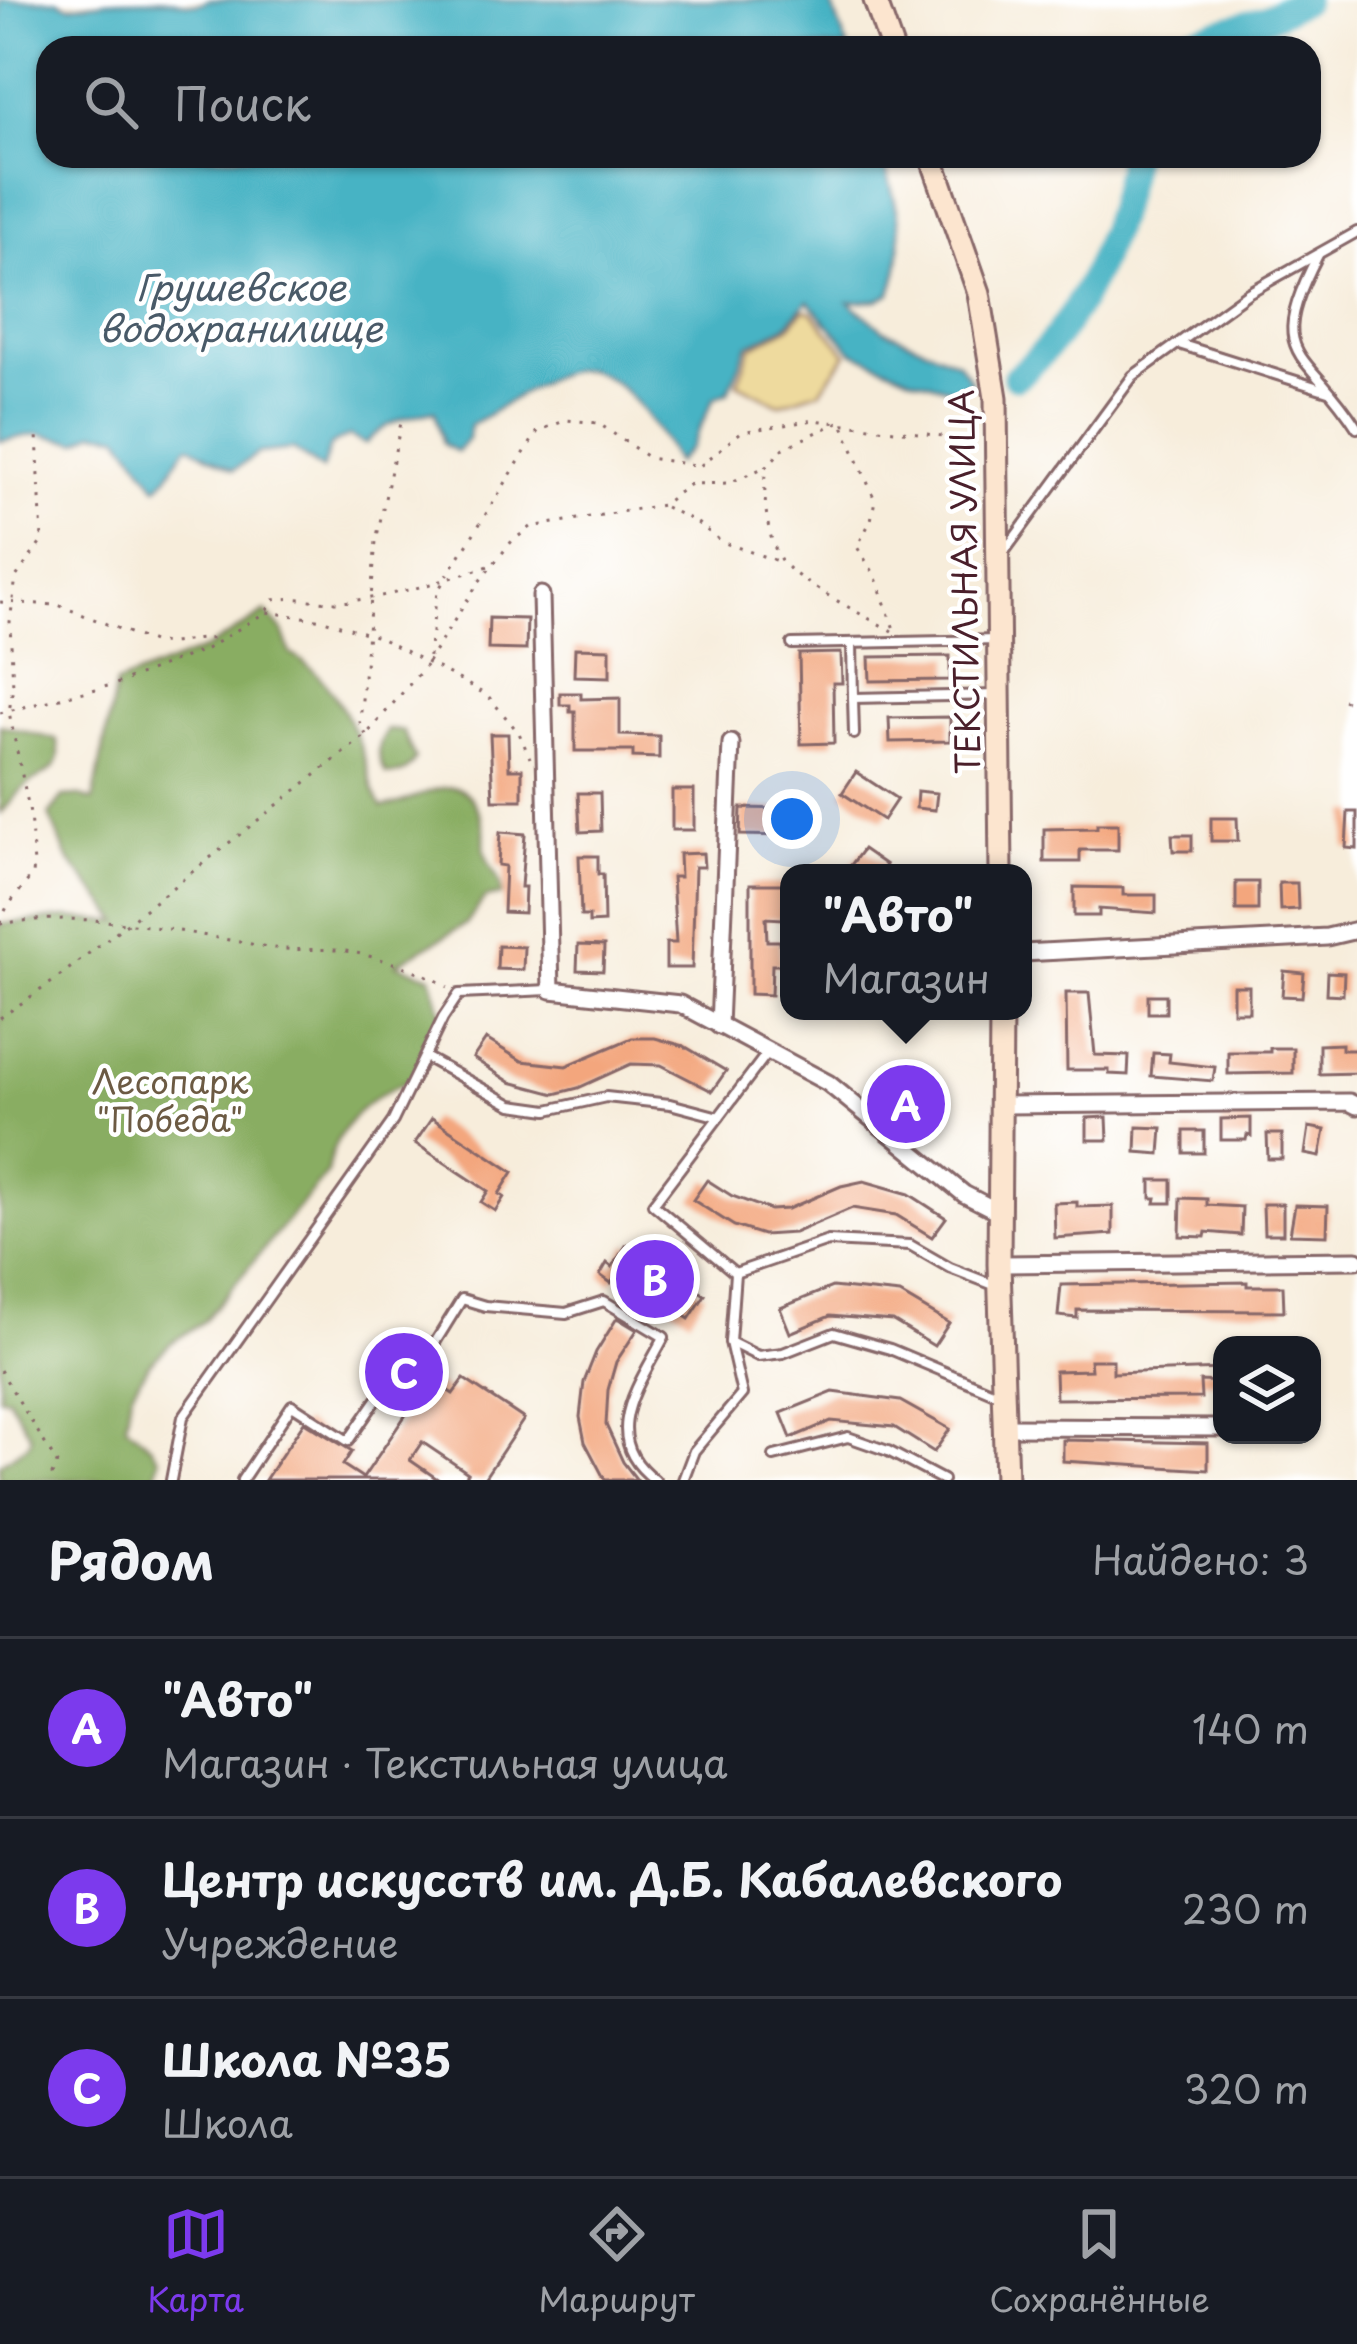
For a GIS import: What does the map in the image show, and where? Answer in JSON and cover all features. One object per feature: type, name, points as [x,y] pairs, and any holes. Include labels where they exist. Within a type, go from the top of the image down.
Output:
[{"type":"main road","points":[[875,0],[888,36]]},
{"type":"main road","name":"ТЕКСТИЛЬНАЯ УЛИЦА","points":[[935,168],[980,293],[996,398],[1000,864]]},
{"type":"main road","points":[[1001,1020],[999,1264],[1006,1480]]},
{"type":"street","points":[[541,595],[551,990],[680,1004],[828,1083],[964,1194],[999,1212]]},
{"type":"street","points":[[719,1026],[730,743]]},
{"type":"street","points":[[1032,953],[1327,937],[1357,930]]},
{"type":"street","points":[[1001,1105],[1349,1102],[1357,1106]]},
{"type":"street","points":[[999,1264],[1357,1260]]},
{"type":"street","points":[[1004,1426],[1213,1428]]},
{"type":"lane","points":[[1000,558],[1133,376],[1248,293],[1357,232]]},
{"type":"lane","points":[[1319,254],[1291,320],[1292,344],[1357,428]]},
{"type":"lane","points":[[1179,344],[1329,392]]},
{"type":"lane","points":[[791,644],[1000,640]]},
{"type":"lane","points":[[851,643],[854,734]]},
{"type":"lane","points":[[853,698],[1000,695]]},
{"type":"lane","points":[[171,1480],[183,1417],[393,1121],[459,994],[551,990]]},
{"type":"lane","points":[[735,1273],[653,1204],[768,1052]]},
{"type":"lane","points":[[424,1057],[512,1105],[548,1110],[606,1097],[670,1104],[719,1117]]},
{"type":"lane","points":[[735,1273],[828,1241],[910,1245],[1000,1288]]},
{"type":"lane","points":[[683,1480],[694,1451],[742,1394],[730,1342],[735,1273]]},
{"type":"lane","points":[[242,1480],[292,1405],[348,1441],[409,1353],[423,1362],[462,1299],[485,1306],[566,1313],[604,1301],[664,1337],[639,1378],[626,1438],[639,1468],[655,1480]]},
{"type":"lane","points":[[730,1342],[758,1355],[771,1354],[834,1333],[890,1349],[1004,1396]]},
{"type":"lane","points":[[774,1456],[848,1437],[888,1451],[943,1480]]},
{"type":"path","points":[[366,735],[360,722],[376,541],[402,418]]},
{"type":"path","points":[[428,663],[436,592],[538,431],[567,419],[598,423],[649,458],[700,466],[741,432],[814,420],[975,440]]},
{"type":"path","points":[[0,1018],[366,735],[428,663],[512,541],[531,527],[662,505],[689,484],[729,483],[765,468],[784,448],[841,421]]},
{"type":"path","points":[[841,421],[875,500],[857,547],[887,602],[896,634]]},
{"type":"path","points":[[37,434],[42,541],[16,577],[14,687],[9,712],[30,814],[34,864],[0,923],[65,917],[199,932],[273,948],[350,952],[431,976],[459,994]]},
{"type":"path","points":[[765,468],[764,500],[782,563]]},
{"type":"path","points":[[662,505],[722,542],[782,563],[904,642]]},
{"type":"path","points":[[0,713],[116,684],[222,640],[266,613],[274,600],[294,596],[326,603],[370,598],[494,565]]},
{"type":"path","points":[[0,602],[58,605],[154,643],[222,640]]},
{"type":"path","points":[[266,613],[324,620],[368,634],[488,697],[519,733],[546,792]]},
{"type":"path","points":[[1343,700],[1357,705]]},
{"type":"path","points":[[0,1370],[57,1463],[50,1480]]},
{"type":"green space","name":"Лесопарк \"Победа\"","points":[[266,612],[283,631],[291,654],[317,674],[338,701],[382,807],[453,787],[475,803],[484,826],[485,852],[501,895],[485,898],[466,924],[396,964],[431,976],[443,1018],[413,1081],[382,1094],[356,1114],[337,1141],[327,1173],[204,1321],[148,1365],[131,1393],[126,1425],[159,1458],[155,1480],[0,1480],[0,1464],[31,1437],[8,1397],[0,1397],[0,924],[65,918],[120,922],[68,859],[49,815],[63,797],[93,801],[116,684],[206,649]]},
{"type":"green space","points":[[0,725],[57,740],[59,751],[55,767],[27,785],[0,814]]},
{"type":"green space","points":[[387,730],[403,731],[415,759],[400,774],[386,774],[381,762],[379,747]]},
{"type":"sand","points":[[804,310],[812,312],[847,354],[820,391],[779,404],[737,383],[751,347],[789,327]]},
{"type":"water","name":"Грушевское водохранилище","points":[[0,0],[57,0],[70,6],[144,0],[193,4],[208,0],[830,0],[844,36],[36,36],[36,168],[885,168],[899,224],[897,275],[891,293],[878,300],[849,302],[884,330],[958,362],[972,382],[952,389],[853,352],[808,301],[786,326],[748,345],[728,392],[714,398],[691,447],[676,463],[633,400],[619,386],[586,370],[546,380],[470,425],[468,439],[457,452],[443,444],[435,411],[397,421],[365,444],[349,436],[330,446],[322,470],[293,449],[258,453],[234,470],[189,445],[157,487],[120,435],[95,432],[78,442],[37,434],[0,441]]},
{"type":"building","points":[[489,618],[527,619],[526,650],[488,649]]},
{"type":"building","points":[[575,648],[610,649],[610,677],[574,676]]},
{"type":"building","points":[[841,653],[842,683],[833,683],[834,743],[801,744],[799,654]]},
{"type":"building","points":[[950,656],[950,680],[870,681],[869,657]]},
{"type":"building","points":[[560,693],[581,693],[581,699],[620,698],[620,735],[659,736],[659,758],[633,757],[633,751],[575,751],[575,712],[570,712],[570,705],[560,705]]},
{"type":"building","points":[[950,717],[950,741],[890,742],[889,718]]},
{"type":"building","points":[[490,734],[508,734],[509,769],[522,769],[522,800],[493,800]]},
{"type":"building","points":[[856,772],[897,799],[883,820],[842,793]]},
{"type":"building","points":[[672,790],[694,790],[694,830],[672,830]]},
{"type":"building","points":[[917,791],[937,793],[935,810],[916,808]]},
{"type":"building","points":[[578,793],[600,793],[601,831],[580,832]]},
{"type":"building","points":[[741,808],[794,809],[793,836],[740,835]]},
{"type":"building","points":[[1348,812],[1357,812],[1357,849],[1346,848]]},
{"type":"building","points":[[1211,818],[1237,818],[1238,841],[1211,841]]},
{"type":"building","points":[[1097,824],[1118,824],[1118,850],[1080,850],[1080,862],[1044,862],[1044,829],[1097,828]]},
{"type":"building","points":[[500,832],[525,834],[524,913],[503,912],[505,866],[498,865]]},
{"type":"building","points":[[1172,835],[1192,835],[1192,851],[1173,851]]},
{"type":"building","points":[[863,849],[885,864],[852,864]]},
{"type":"building","points":[[703,853],[704,867],[695,867],[692,968],[666,968],[666,943],[676,943],[672,877],[680,877],[679,854]]},
{"type":"building","points":[[579,856],[598,856],[604,922],[589,923],[589,916],[581,916]]},
{"type":"building","points":[[1236,882],[1258,882],[1258,910],[1236,910]]},
{"type":"building","points":[[1279,883],[1297,883],[1298,909],[1280,910]]},
{"type":"building","points":[[750,884],[780,884],[780,919],[766,918],[767,941],[780,941],[780,965],[772,965],[771,995],[750,994]]},
{"type":"building","points":[[1074,887],[1123,888],[1123,895],[1156,895],[1156,913],[1099,909],[1099,916],[1074,916]]},
{"type":"building","points":[[578,945],[604,946],[603,971],[577,970]]},
{"type":"building","points":[[498,946],[524,947],[523,970],[497,969]]},
{"type":"building","points":[[1284,971],[1304,973],[1302,997],[1282,996]]},
{"type":"building","points":[[1327,972],[1344,973],[1343,995],[1326,994]]},
{"type":"building","points":[[1233,986],[1249,986],[1249,1012],[1233,1012]]},
{"type":"building","points":[[1066,993],[1089,993],[1095,1055],[1129,1056],[1128,1075],[1067,1070]]},
{"type":"building","points":[[1148,995],[1166,995],[1166,1013],[1148,1013]]},
{"type":"building","points":[[632,1038],[684,1046],[726,1071],[712,1091],[661,1065],[631,1064],[555,1094],[510,1082],[473,1058],[486,1039],[522,1061],[566,1066]]},
{"type":"building","points":[[1342,1044],[1342,1050],[1357,1050],[1357,1073],[1319,1074],[1319,1045]]},
{"type":"building","points":[[1270,1048],[1293,1048],[1293,1073],[1228,1074],[1228,1052],[1270,1052]]},
{"type":"building","points":[[1153,1053],[1170,1054],[1169,1062],[1215,1067],[1213,1081],[1151,1076]]},
{"type":"building","points":[[880,1074],[944,1117],[933,1134],[868,1092]]},
{"type":"building","points":[[1107,1117],[1108,1140],[1087,1140],[1087,1118]]},
{"type":"building","points":[[432,1118],[513,1172],[495,1211],[481,1202],[488,1191],[415,1143]]},
{"type":"building","points":[[1251,1118],[1251,1136],[1246,1140],[1221,1140],[1221,1119]]},
{"type":"building","points":[[1137,1127],[1162,1128],[1160,1154],[1136,1152]]},
{"type":"building","points":[[1309,1127],[1325,1130],[1320,1157],[1305,1154]]},
{"type":"building","points":[[1184,1131],[1204,1131],[1204,1153],[1184,1153]]},
{"type":"building","points":[[1267,1134],[1282,1134],[1282,1159],[1268,1159]]},
{"type":"building","points":[[707,1180],[732,1196],[770,1210],[788,1209],[864,1181],[909,1194],[946,1218],[932,1237],[896,1215],[852,1208],[794,1233],[763,1235],[734,1226],[693,1200]]},
{"type":"building","points":[[1151,1180],[1172,1180],[1172,1203],[1155,1203]]},
{"type":"building","points":[[1181,1198],[1242,1207],[1241,1235],[1180,1236]]},
{"type":"building","points":[[1077,1202],[1077,1207],[1113,1206],[1113,1234],[1055,1238],[1054,1203]]},
{"type":"building","points":[[1263,1204],[1283,1204],[1283,1234],[1264,1234]]},
{"type":"building","points":[[1295,1205],[1328,1206],[1327,1235],[1290,1234]]},
{"type":"building","points":[[627,1244],[705,1295],[689,1319],[619,1273],[611,1283],[600,1275],[607,1263],[612,1267]]},
{"type":"building","points":[[1247,1282],[1247,1286],[1283,1286],[1284,1311],[1077,1310],[1077,1318],[1058,1316],[1061,1285]]},
{"type":"building","points":[[832,1287],[900,1294],[949,1323],[934,1346],[893,1321],[830,1316],[790,1333],[780,1308]]},
{"type":"building","points":[[617,1318],[637,1330],[616,1362],[606,1425],[637,1480],[605,1480],[585,1442],[580,1417],[584,1382]]},
{"type":"building","points":[[1090,1360],[1113,1360],[1113,1373],[1213,1369],[1213,1382],[1200,1381],[1201,1398],[1056,1399],[1055,1371],[1091,1370]]},
{"type":"building","points":[[430,1379],[453,1394],[464,1379],[524,1419],[483,1480],[464,1480],[468,1473],[422,1442],[410,1460],[439,1480],[265,1480],[304,1422],[352,1451],[343,1465],[363,1478]]},
{"type":"building","points":[[833,1392],[900,1401],[950,1429],[934,1452],[894,1427],[831,1421],[791,1438],[781,1413]]},
{"type":"building","points":[[1063,1440],[1208,1443],[1208,1470],[1063,1461]]},
{"type":"waterway","points":[[1202,36],[1267,18],[1304,0]]},
{"type":"waterway","points":[[1016,377],[1039,357],[1077,306],[1105,247],[1128,168]]},
{"type":"place","name":"\"Авто\"","points":[[906,1104]]},
{"type":"place","name":"Центр искусств им. Д.Б. Кабалевского","points":[[655,1279]]},
{"type":"place","name":"Школа №35","points":[[404,1372]]}]
